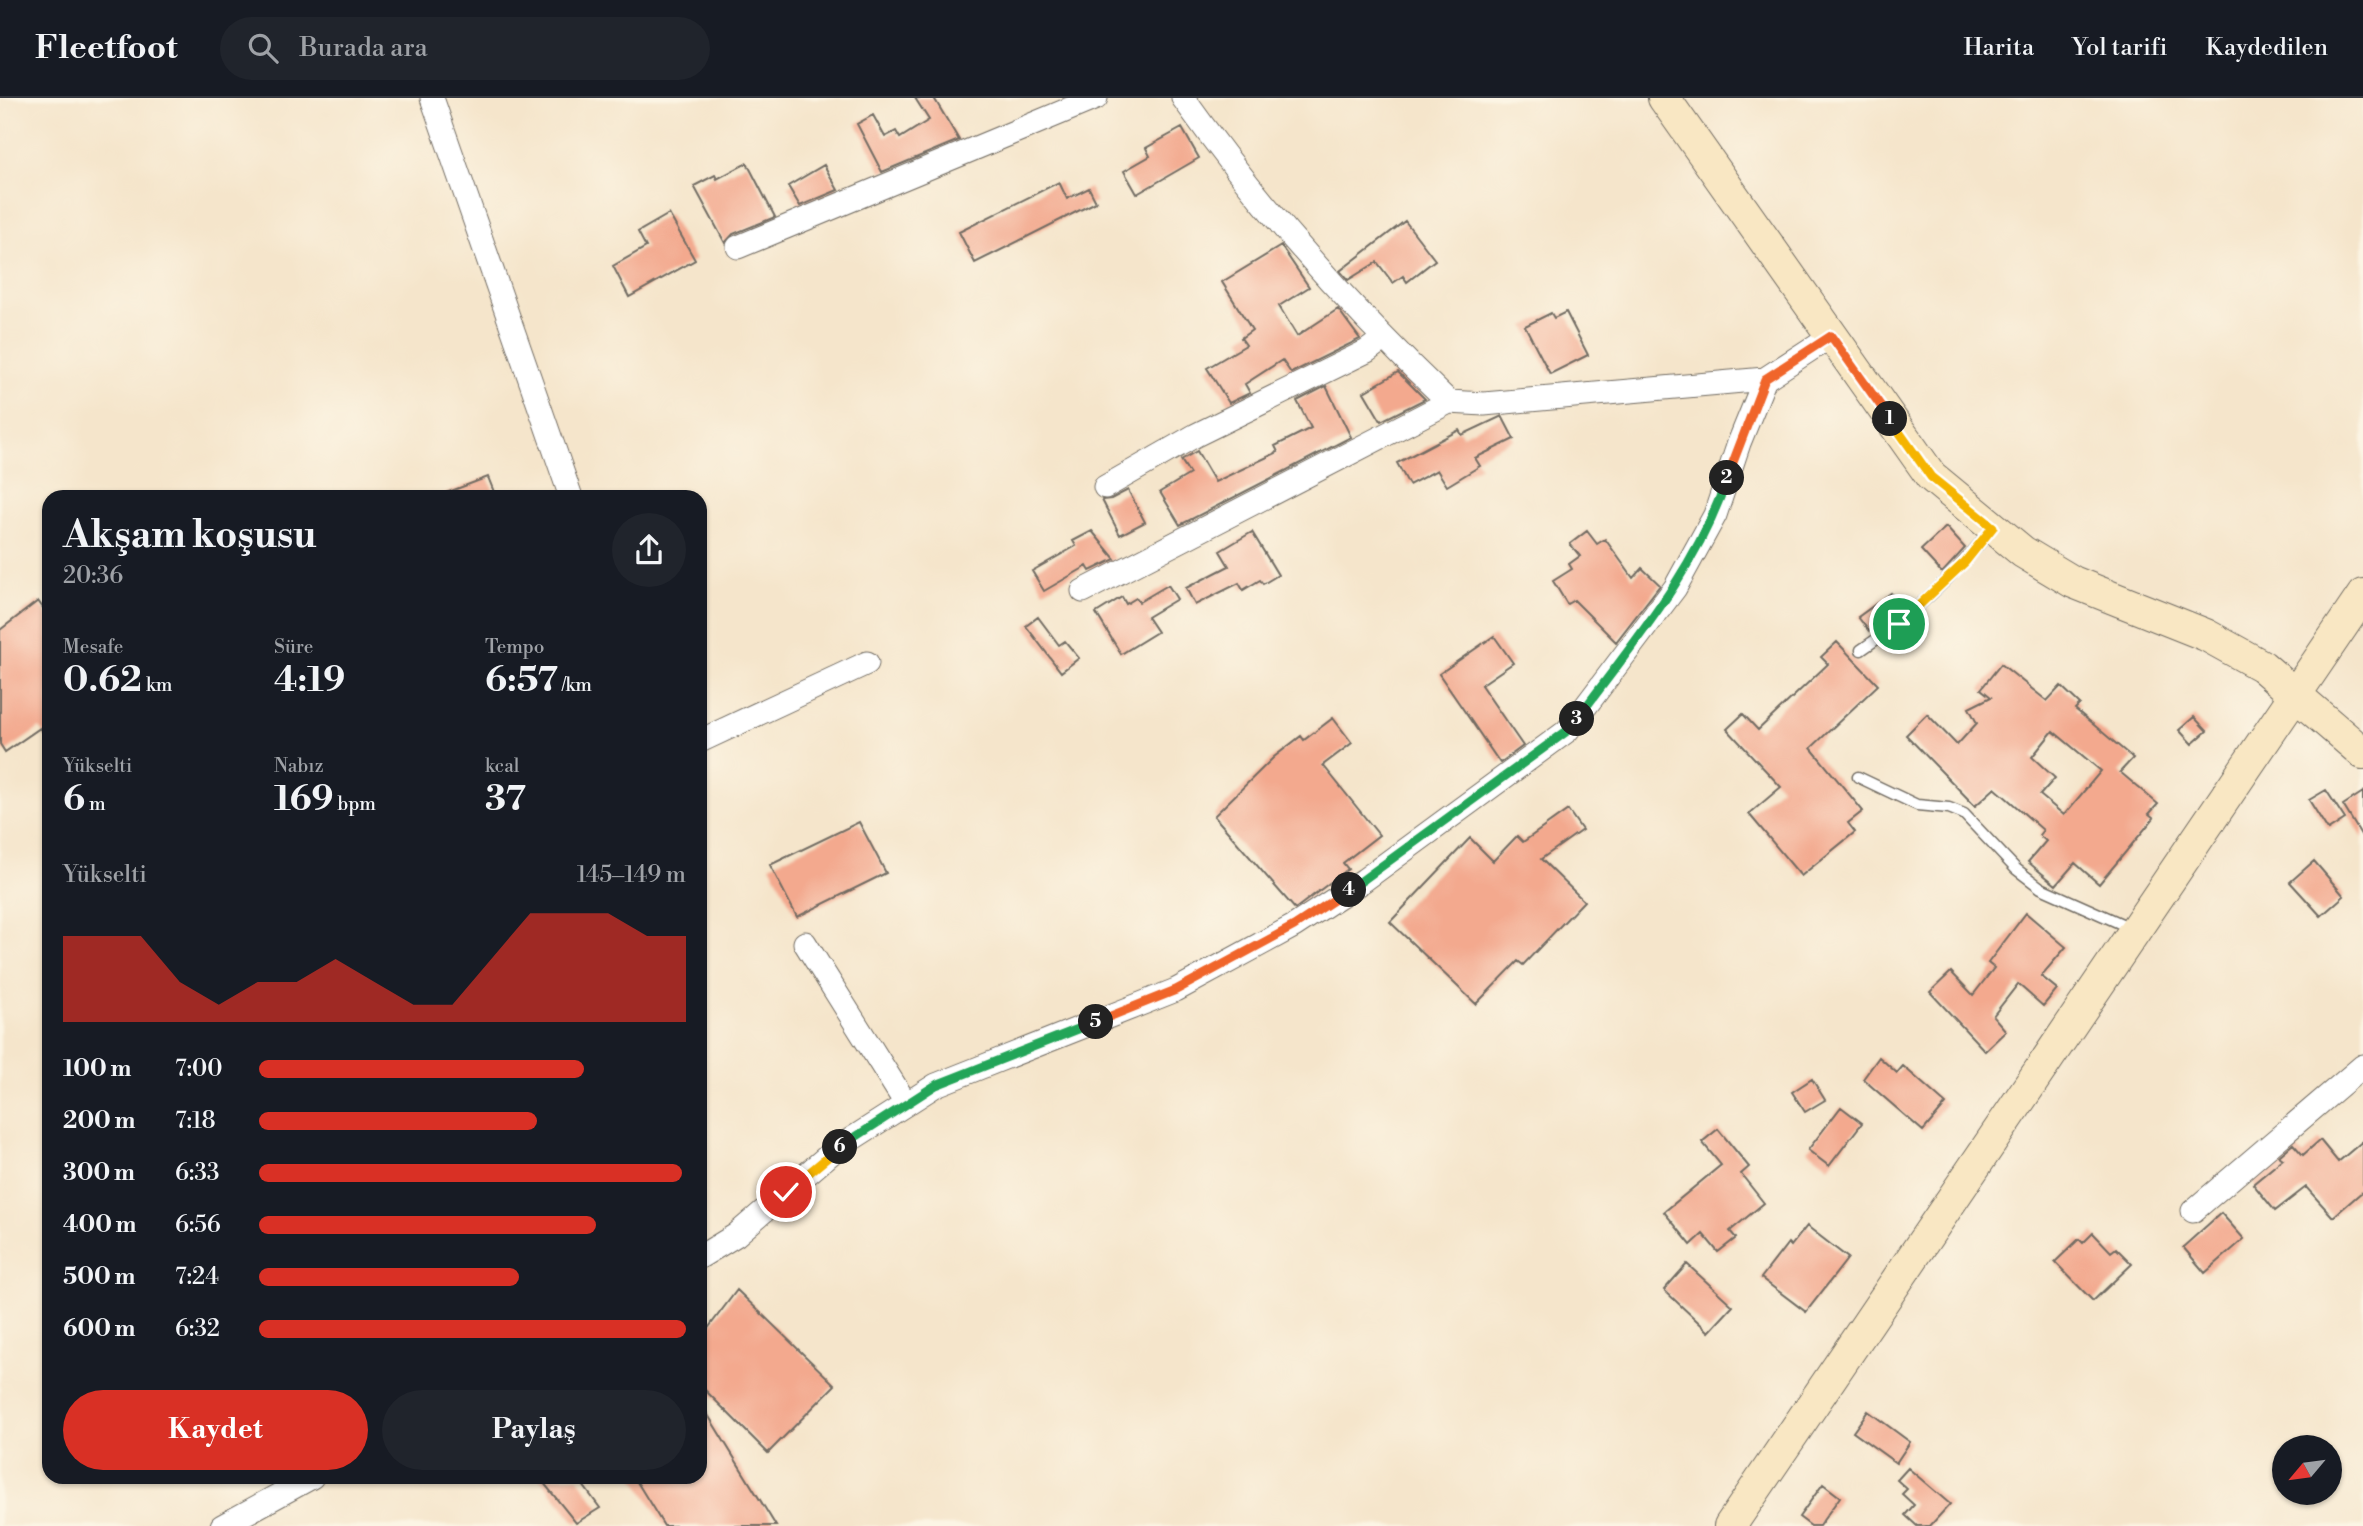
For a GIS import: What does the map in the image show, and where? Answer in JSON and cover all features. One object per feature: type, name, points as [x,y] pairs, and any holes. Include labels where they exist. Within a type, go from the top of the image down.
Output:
[{"type":"main road","points":[[1664,98],[1931,477],[2023,552],[2073,582],[2206,635],[2262,666],[2363,752]]},
{"type":"main road","points":[[1730,1526],[2363,595]]},
{"type":"street","points":[[432,98],[526,361],[569,490]]},
{"type":"street","points":[[738,247],[1096,98]]},
{"type":"street","points":[[1183,98],[1224,156],[1383,339],[1449,402]]},
{"type":"street","points":[[1083,591],[1449,402],[1485,404],[1765,379],[1831,336]]},
{"type":"street","points":[[1105,487],[1196,435],[1367,351],[1383,339]]},
{"type":"street","points":[[707,1252],[736,1235],[836,1149],[905,1102],[936,1085],[1176,990],[1294,926],[1364,880],[1567,731],[1675,587],[1715,514],[1765,379]]},
{"type":"street","points":[[707,738],[867,663]]},
{"type":"street","points":[[805,943],[905,1102]]},
{"type":"street","points":[[2193,1211],[2363,1066]]},
{"type":"street","points":[[222,1526],[299,1484]]},
{"type":"lane","points":[[1861,650],[1899,624],[1939,589],[1993,527]]},
{"type":"lane","points":[[1858,776],[1917,805],[1949,808],[1964,814],[2016,869],[2041,888],[2136,930]]},
{"type":"building","points":[[915,98],[934,98],[959,140],[882,172],[857,124],[873,115],[885,137],[896,131],[900,138],[929,120]]},
{"type":"building","points":[[1182,128],[1199,158],[1137,194],[1124,171],[1150,156],[1146,148]]},
{"type":"building","points":[[747,163],[775,217],[733,234],[725,243],[694,186],[715,175],[717,179]]},
{"type":"building","points":[[824,165],[838,190],[800,206],[788,186]]},
{"type":"building","points":[[1059,182],[1067,199],[1089,188],[1096,202],[975,263],[959,232]]},
{"type":"building","points":[[669,214],[695,260],[629,297],[613,266],[646,247],[638,232]]},
{"type":"building","points":[[1405,221],[1435,260],[1407,282],[1403,276],[1393,283],[1377,262],[1348,280],[1340,271]]},
{"type":"building","points":[[1281,246],[1309,287],[1279,306],[1297,336],[1338,309],[1360,339],[1291,373],[1282,360],[1245,384],[1250,393],[1229,403],[1207,368],[1246,345],[1241,338],[1252,330],[1222,282]]},
{"type":"building","points":[[1566,312],[1588,355],[1550,374],[1525,326],[1551,313],[1554,318]]},
{"type":"building","points":[[1398,372],[1425,399],[1381,421],[1364,392]]},
{"type":"building","points":[[1326,386],[1351,437],[1180,525],[1160,492],[1190,474],[1181,460],[1197,451],[1215,482],[1278,452],[1275,446],[1311,428],[1297,401]]},
{"type":"building","points":[[1502,416],[1514,439],[1475,458],[1480,466],[1447,486],[1437,470],[1409,485],[1397,463],[1459,430],[1462,435]]},
{"type":"building","points":[[488,477],[493,490],[454,490]]},
{"type":"building","points":[[1128,490],[1145,522],[1120,535],[1102,500],[1111,499]]},
{"type":"building","points":[[1946,527],[1965,548],[1942,573],[1921,550]]},
{"type":"building","points":[[1092,531],[1115,559],[1090,571],[1087,566],[1044,591],[1032,571],[1076,546],[1073,541]]},
{"type":"building","points":[[1587,531],[1597,544],[1605,539],[1633,578],[1642,568],[1660,585],[1616,642],[1574,600],[1567,604],[1553,581],[1572,569],[1569,564],[1580,556],[1570,544]]},
{"type":"building","points":[[1252,532],[1278,575],[1263,584],[1260,580],[1243,590],[1239,583],[1195,605],[1186,588],[1229,566],[1220,551]]},
{"type":"building","points":[[1168,585],[1177,599],[1147,617],[1157,632],[1121,654],[1096,613],[1122,597],[1126,604],[1136,598],[1139,602]]},
{"type":"building","points":[[1891,593],[1902,607],[1869,631],[1858,617]]},
{"type":"building","points":[[38,601],[42,606],[42,731],[40,728],[5,752],[0,744],[0,630]]},
{"type":"building","points":[[1038,617],[1059,645],[1065,641],[1079,658],[1061,672],[1026,626]]},
{"type":"building","points":[[1494,636],[1513,663],[1481,685],[1523,746],[1500,763],[1439,674]]},
{"type":"building","points":[[1837,642],[1878,685],[1811,748],[1863,811],[1848,823],[1855,832],[1801,876],[1749,814],[1781,787],[1727,729],[1743,714],[1758,730],[1828,664],[1821,657]]},
{"type":"building","points":[[2001,664],[2047,701],[2061,686],[2080,704],[2075,709],[2133,758],[2120,772],[2158,804],[2149,814],[2154,818],[2099,884],[2075,863],[2056,885],[2028,862],[2046,841],[2039,835],[2043,830],[1995,788],[1975,806],[1906,735],[1927,714],[1957,745],[1977,723],[1969,708],[1991,697],[1981,689]],"holes":[[[2053,731],[2101,771],[2064,815],[2040,795],[2055,778],[2032,757]]]},
{"type":"building","points":[[2194,717],[2207,731],[2192,744],[2179,730]]},
{"type":"building","points":[[1333,718],[1352,743],[1323,765],[1379,835],[1343,863],[1348,869],[1295,909],[1214,816],[1274,757],[1301,736],[1304,740]]},
{"type":"building","points":[[2326,790],[2345,819],[2328,830],[2309,800]]},
{"type":"building","points":[[2363,792],[2363,838],[2343,805]]},
{"type":"building","points":[[1568,810],[1582,830],[1541,859],[1584,901],[1523,965],[1518,961],[1476,1004],[1390,922],[1470,838],[1493,861],[1517,836],[1523,842]]},
{"type":"building","points":[[859,822],[886,873],[797,917],[770,865]]},
{"type":"building","points":[[2314,861],[2344,896],[2321,916],[2290,882]]},
{"type":"building","points":[[2026,913],[2066,947],[2041,976],[2057,989],[2043,1006],[2018,984],[1993,1016],[2006,1031],[1985,1051],[1930,992],[1951,972],[1973,995],[1994,968],[1988,963]]},
{"type":"building","points":[[1879,1057],[1897,1073],[1903,1066],[1946,1104],[1923,1131],[1863,1079]]},
{"type":"building","points":[[1812,1079],[1825,1100],[1805,1112],[1792,1092]]},
{"type":"building","points":[[1841,1107],[1862,1123],[1829,1166],[1808,1150]]},
{"type":"building","points":[[1718,1129],[1749,1167],[1741,1174],[1764,1203],[1730,1231],[1736,1238],[1718,1252],[1703,1234],[1691,1245],[1664,1212],[1721,1165],[1702,1142]]},
{"type":"building","points":[[2320,1140],[2338,1162],[2363,1141],[2363,1191],[2333,1217],[2306,1187],[2275,1211],[2253,1184],[2283,1159],[2279,1156],[2293,1144],[2303,1155]]},
{"type":"building","points":[[2221,1213],[2244,1239],[2205,1273],[2183,1247]]},
{"type":"building","points":[[1807,1226],[1848,1258],[1806,1312],[1761,1278],[1788,1243],[1791,1246]]},
{"type":"building","points":[[2093,1233],[2111,1252],[2116,1248],[2132,1264],[2093,1301],[2055,1262],[2079,1239],[2083,1243]]},
{"type":"building","points":[[1687,1264],[1733,1306],[1709,1332],[1664,1290]]},
{"type":"building","points":[[737,1290],[835,1385],[768,1453],[707,1392],[707,1330]]},
{"type":"building","points":[[1868,1411],[1910,1442],[1896,1463],[1853,1432]]},
{"type":"building","points":[[707,1413],[776,1526],[664,1526],[638,1484],[707,1484]]},
{"type":"building","points":[[1908,1468],[1950,1504],[1930,1526],[1917,1526],[1905,1515],[1914,1505],[1902,1494],[1907,1489],[1897,1480]]},
{"type":"building","points":[[545,1484],[582,1484],[600,1508],[576,1523]]},
{"type":"building","points":[[1823,1484],[1840,1497],[1819,1526],[1811,1526],[1799,1517]]},
{"type":"route","points":[[786,1192],[836,1149],[905,1102],[936,1085],[1176,990],[1294,926],[1364,880],[1480,792],[1567,731],[1675,587],[1715,514],[1739,443],[1765,379],[1831,336],[1931,477],[1993,527],[1939,589],[1899,624]]}]
